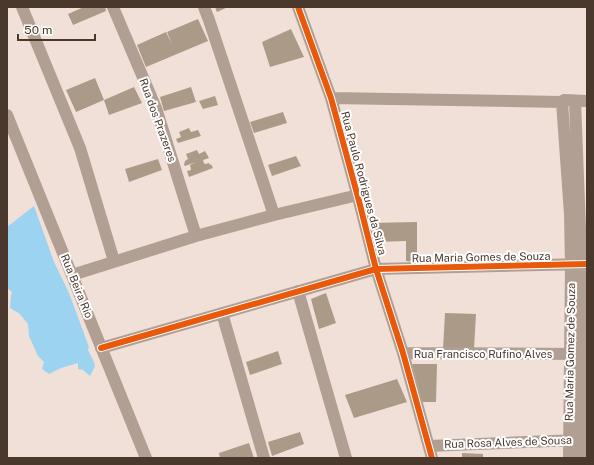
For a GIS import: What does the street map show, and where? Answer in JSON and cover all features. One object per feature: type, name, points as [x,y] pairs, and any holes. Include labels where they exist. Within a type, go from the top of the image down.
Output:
[{"type":"street","points":[[22,7],[80,148],[114,261]]},
{"type":"street","name":"Rua dos Prazeres","points":[[113,7],[156,108],[196,236]]},
{"type":"street","points":[[204,7],[274,215]]},
{"type":"street","name":"Rua Paulo Rodrigues da Silva","points":[[298,7],[331,98],[358,195],[376,269],[403,353],[432,458]]},
{"type":"street","points":[[331,98],[562,102],[564,100],[587,101]]},
{"type":"street","name":"Rua Maria Gomez de Souza","points":[[575,101],[580,228],[580,458]]},
{"type":"street","name":"Rua Maria Gomez de Souza","points":[[562,102],[570,214],[580,265]]},
{"type":"street","name":"Rua Beira Rio","points":[[7,115],[146,458]]},
{"type":"street","points":[[72,275],[196,236],[274,215],[358,195]]},
{"type":"street","name":"Rua Maria Gomes de Souza","points":[[101,348],[376,269],[580,265]]},
{"type":"street","points":[[298,291],[346,458]]},
{"type":"street","points":[[222,313],[264,458]]},
{"type":"street","name":"Rua Francisco Rufino Alves","points":[[403,353],[579,354]]},
{"type":"street","name":"Rua Maria Gomez de Souza","points":[[569,458],[579,440]]},
{"type":"street","name":"Rua Rosa Alves de Sousa","points":[[429,446],[579,440]]},
{"type":"water","points":[[34,206],[54,262],[69,293],[89,347],[88,350],[94,362],[95,366],[90,376],[83,370],[78,369],[78,363],[61,368],[49,374],[42,369],[44,362],[38,356],[29,336],[28,324],[20,314],[10,308],[12,292],[7,288],[7,227]]},
{"type":"building","points":[[84,7],[105,7],[106,11],[73,25],[68,14]]},
{"type":"building","points":[[215,7],[228,7],[217,12]]},
{"type":"building","points":[[198,19],[208,41],[146,67],[137,45],[166,32],[172,44],[167,32]]},
{"type":"building","points":[[291,29],[304,57],[270,67],[262,42]]},
{"type":"building","points":[[95,78],[104,100],[76,112],[66,90]]},
{"type":"building","points":[[134,87],[142,103],[109,115],[104,100]]},
{"type":"building","points":[[191,87],[196,102],[164,111],[160,97]]},
{"type":"building","points":[[215,96],[218,105],[203,109],[199,101]]},
{"type":"building","points":[[283,112],[287,123],[254,133],[250,122]]},
{"type":"building","points":[[189,128],[191,132],[198,130],[201,136],[178,143],[176,139],[181,137],[179,132]]},
{"type":"building","points":[[197,150],[199,154],[205,151],[209,158],[203,160],[204,163],[211,164],[213,168],[189,177],[187,171],[191,170],[190,165],[196,162],[185,166],[185,161],[188,159],[186,154]]},
{"type":"building","points":[[296,156],[301,166],[272,176],[268,165]]},
{"type":"building","points":[[158,159],[162,170],[129,182],[125,169]]},
{"type":"building","points":[[417,222],[417,262],[406,261],[406,241],[374,242],[369,223]]},
{"type":"building","points":[[326,293],[336,323],[319,329],[311,299]]},
{"type":"building","points":[[445,313],[476,314],[474,349],[443,349]]},
{"type":"building","points":[[278,351],[282,364],[250,375],[246,362]]},
{"type":"building","points":[[412,364],[437,364],[436,402],[422,402]]},
{"type":"building","points":[[397,379],[407,402],[354,418],[345,395]]},
{"type":"building","points":[[300,432],[304,444],[272,456],[268,442]]},
{"type":"building","points":[[249,443],[254,458],[220,458],[219,453]]},
{"type":"building","points":[[462,453],[483,454],[483,458],[462,458]]},
{"type":"cycle path","points":[[298,7],[331,98],[376,269],[403,353],[432,458]]},
{"type":"cycle path","points":[[101,348],[376,269],[587,264]]}]
